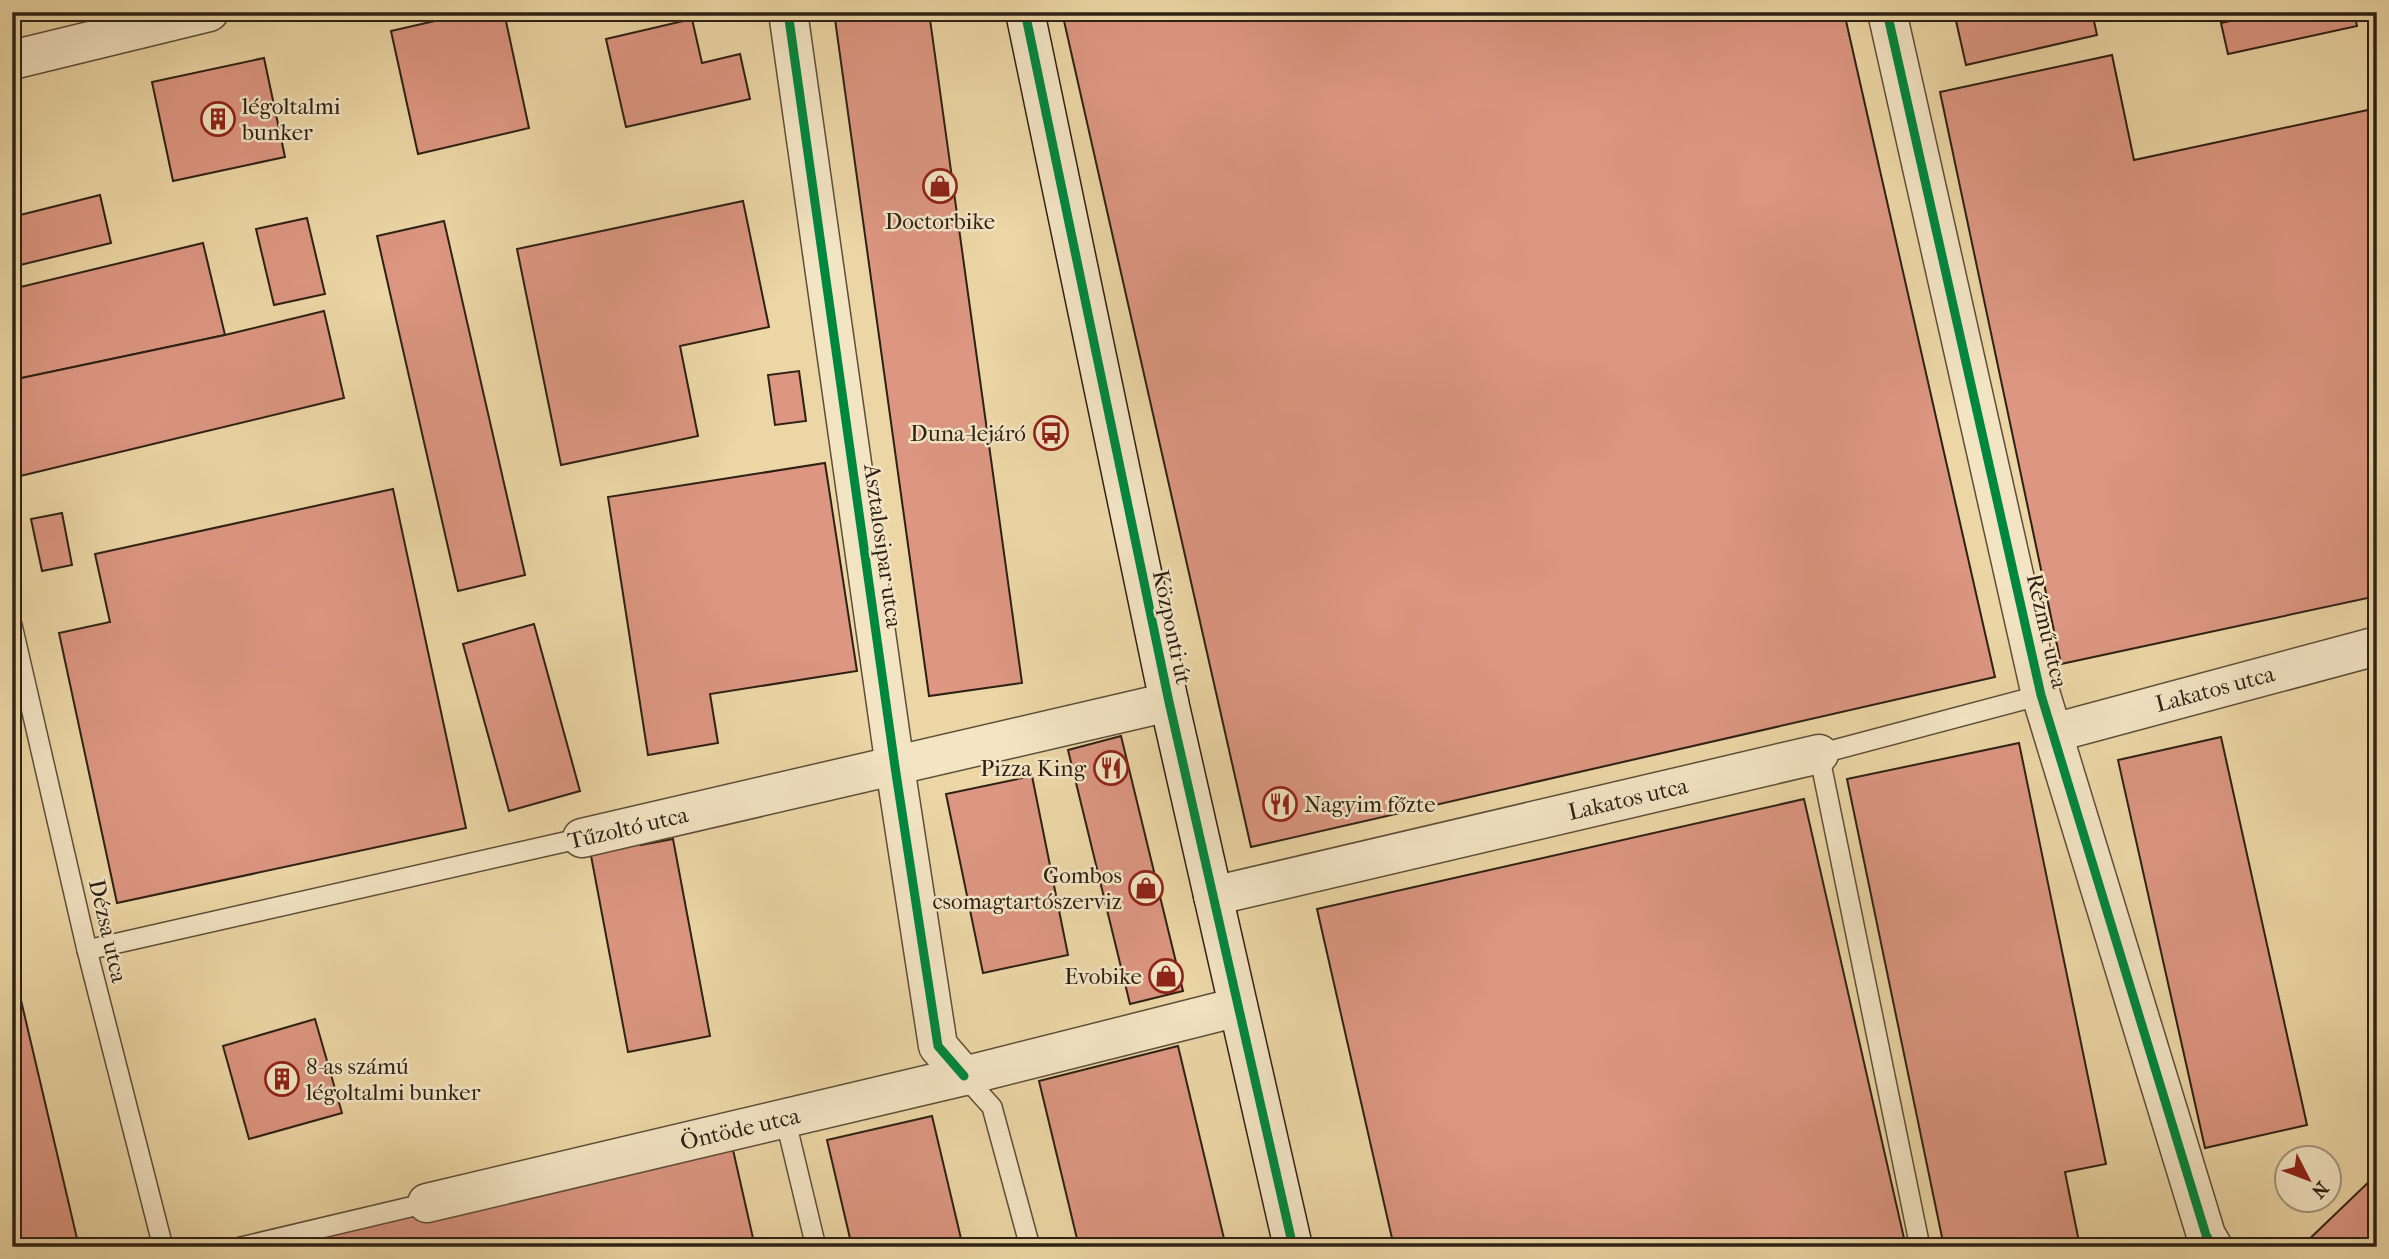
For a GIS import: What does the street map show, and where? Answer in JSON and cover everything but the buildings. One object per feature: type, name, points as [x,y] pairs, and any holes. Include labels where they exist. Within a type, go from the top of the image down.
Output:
[{"type":"street","points":[[12,60],[148,20],[209,12]]},
{"type":"street","name":"Asztalosipar utca","points":[[788,12],[895,767],[938,1046],[964,1076]]},
{"type":"street","name":"Központi út","points":[[1025,12],[1169,702],[1293,1247]]},
{"type":"street","name":"Rézmű utca","points":[[1887,12],[2041,695],[2206,1235],[2213,1247]]},
{"type":"street","name":"Lakatos utca","points":[[2053,733],[2377,646]]},
{"type":"street","name":"Tűzoltó utca","points":[[582,838],[1169,702]]},
{"type":"street","name":"Lakatos utca","points":[[1213,896],[1819,754]]},
{"type":"street","name":"Öntöde utca","points":[[427,1203],[964,1076],[1238,1007]]},
{"type":"lane","name":"Dézsa utca","points":[[12,625],[87,950],[163,1247]]},
{"type":"lane","name":"Lakatos utca","points":[[1819,754],[2041,695]]},
{"type":"lane","points":[[1819,754],[1920,1247]]},
{"type":"lane","name":"Tűzoltó utca","points":[[87,950],[582,838]]},
{"type":"lane","name":"Asztalosipar utca","points":[[964,1076],[992,1107],[1030,1247]]},
{"type":"lane","points":[[785,1118],[817,1247]]},
{"type":"lane","name":"Öntöde utca","points":[[241,1247],[427,1203]]},
{"type":"cycle path","points":[[788,12],[895,767],[938,1046],[964,1076]]},
{"type":"cycle path","points":[[1025,12],[1169,702],[1293,1247]]},
{"type":"cycle path","points":[[1887,12],[2041,695],[2206,1235],[2213,1247]]},
{"type":"place","name":"légoltalmi bunker","points":[[218,119]]},
{"type":"place","name":"Doctorbike","points":[[940,186]]},
{"type":"place","name":"Duna-lejáró","points":[[1051,433]]},
{"type":"place","name":"Pizza King","points":[[1111,768]]},
{"type":"place","name":"Nagyim főzte","points":[[1280,804]]},
{"type":"place","name":"Gombos csomagtartószerviz","points":[[1146,888]]},
{"type":"place","name":"Evobike","points":[[1166,976]]},
{"type":"place","name":"8-as számú légoltalmi bunker","points":[[282,1079]]}]
